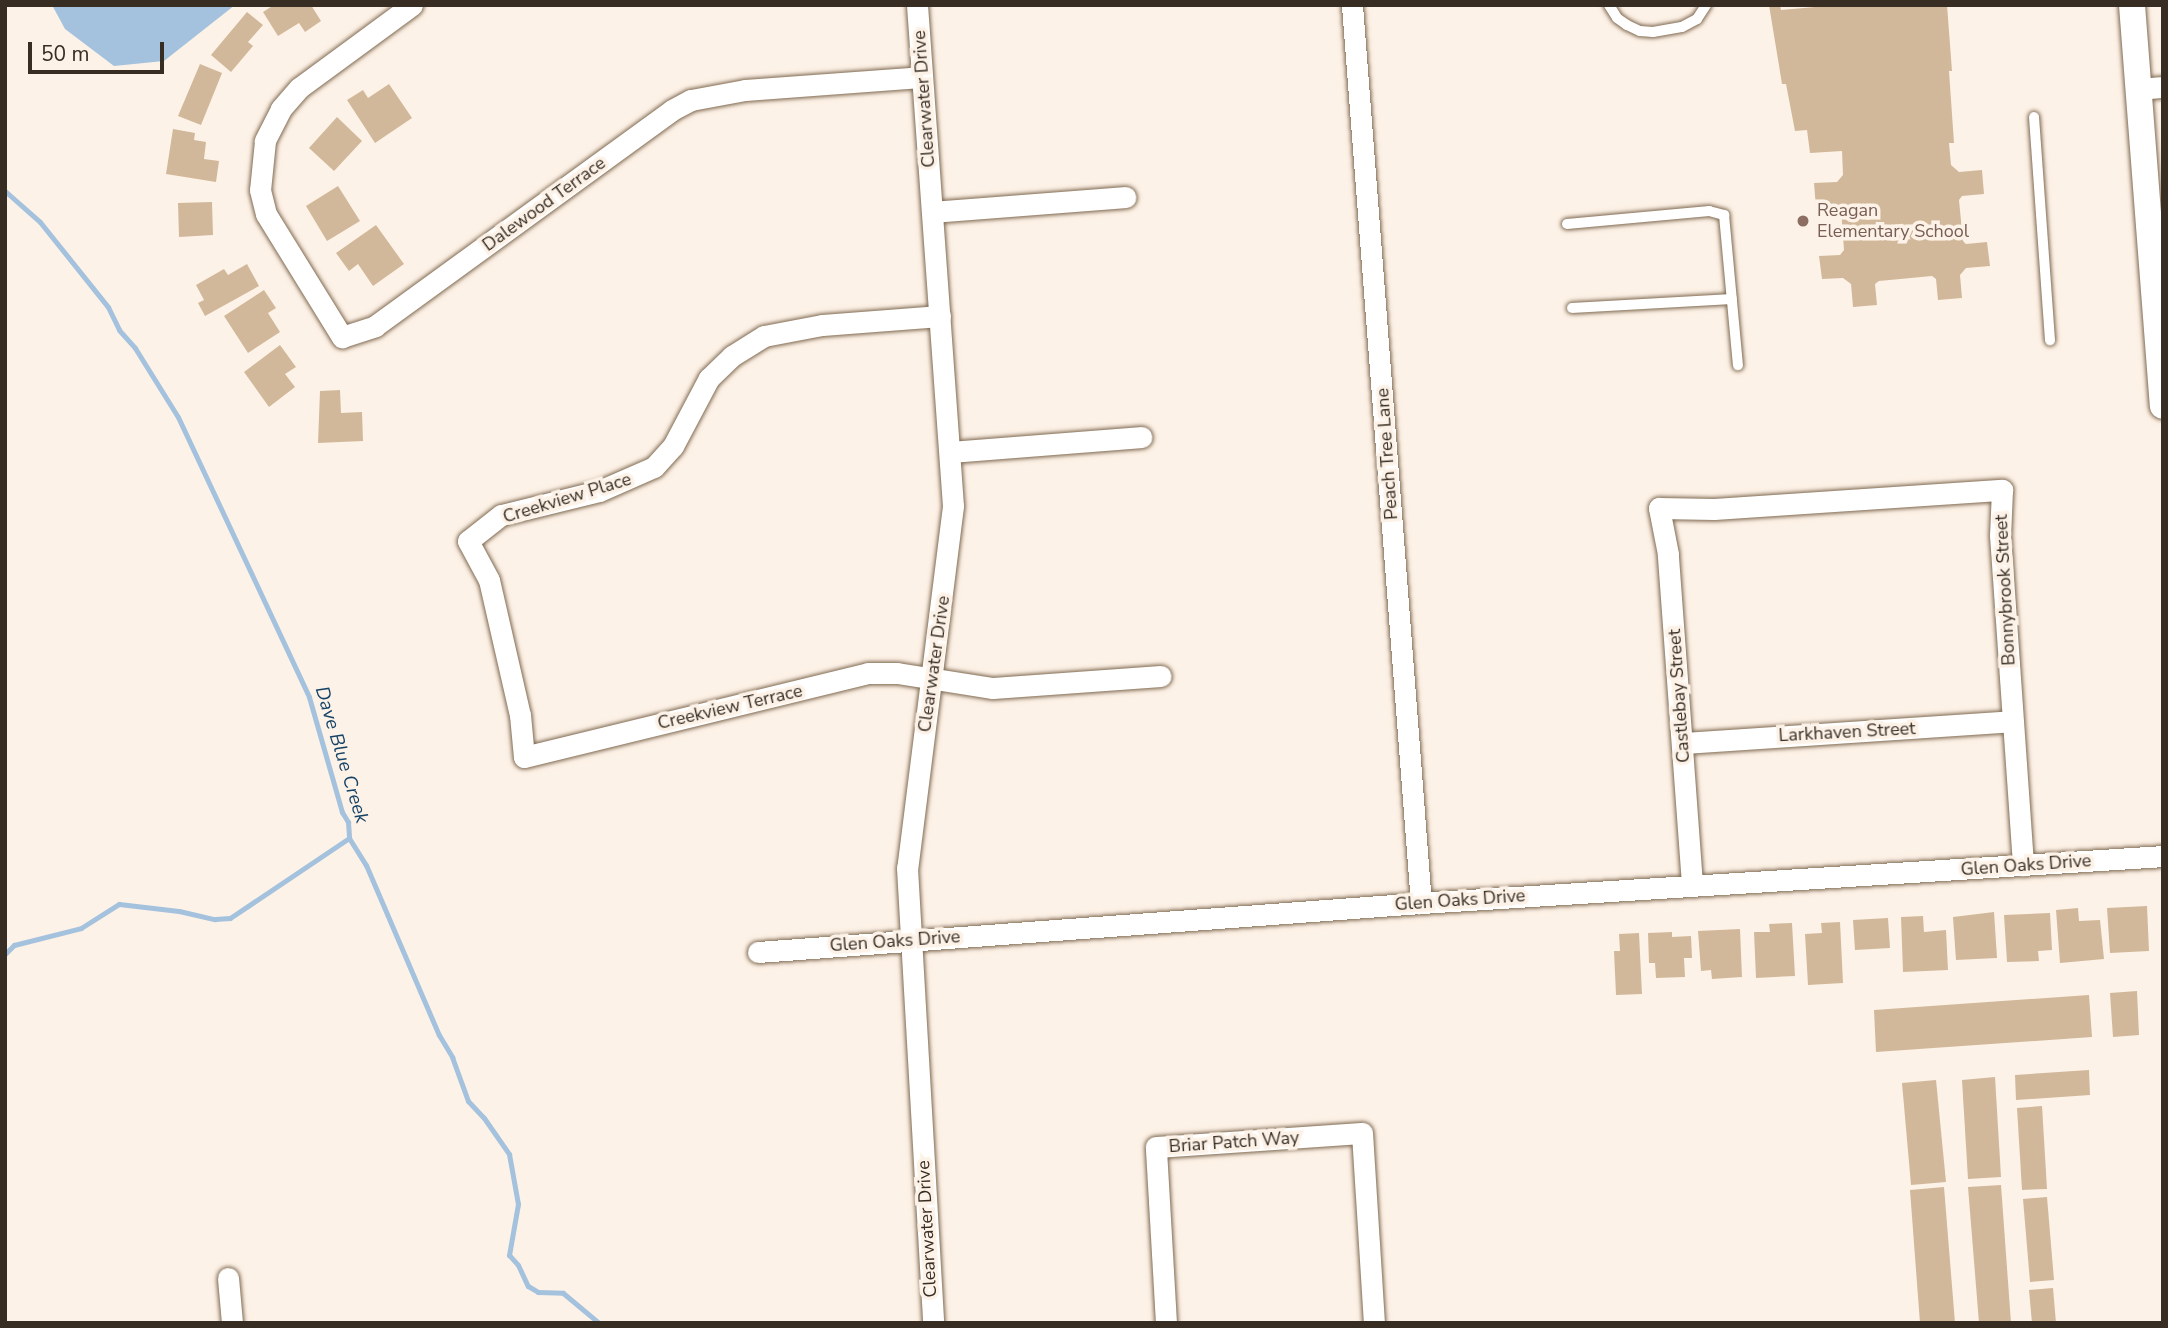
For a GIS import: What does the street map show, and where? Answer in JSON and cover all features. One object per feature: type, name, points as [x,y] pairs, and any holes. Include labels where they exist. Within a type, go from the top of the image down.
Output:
[{"type":"street","name":"Dalewood Terrace","points":[[412,5],[310,79],[281,108],[265,141],[260,190],[266,214],[342,337],[376,326],[673,110],[691,100],[745,90],[921,77]]},
{"type":"street","name":"Clearwater Drive","points":[[917,5],[951,452],[953,526],[907,868],[909,940],[933,1323]]},
{"type":"street","name":"Peach Tree Lane","points":[[1352,5],[1421,903]]},
{"type":"street","points":[[2132,5],[2151,88],[2163,406]]},
{"type":"street","points":[[932,212],[1125,197]]},
{"type":"street","name":"Creekview Place","points":[[468,541],[501,515],[599,491],[654,467],[673,446],[709,378],[732,356],[764,335],[822,325],[940,316]]},
{"type":"street","points":[[951,452],[1141,437]]},
{"type":"street","name":"Bonnybrook Street","points":[[1659,508],[1714,509],[2002,489],[2000,535],[2023,865]]},
{"type":"street","name":"Castlebay Street","points":[[1659,508],[1668,554],[1692,884]]},
{"type":"street","name":"Creekview Terrace","points":[[468,541],[489,580],[520,715],[524,757],[868,673],[897,674],[968,686],[1013,688],[1161,676]]},
{"type":"street","name":"Larkhaven Street","points":[[1683,743],[2012,721]]},
{"type":"street","name":"Glen Oaks Drive","points":[[758,952],[1692,884],[2163,856]]},
{"type":"street","name":"Briar Patch Way","points":[[1166,1323],[1156,1147],[1362,1133],[1374,1323]]},
{"type":"street","points":[[228,1278],[232,1323]]},
{"type":"lane","points":[[1609,5],[1617,18],[1627,25],[1640,31],[1653,32],[1682,27],[1698,19],[1706,5]]},
{"type":"lane","points":[[2034,117],[2050,340]]},
{"type":"lane","points":[[1567,224],[1709,211],[1724,215],[1738,365]]},
{"type":"lane","points":[[1572,308],[1732,299]]},
{"type":"water","points":[[52,5],[235,5],[164,61],[114,66],[65,29]]},
{"type":"building","points":[[274,5],[311,5],[321,21],[305,32],[299,23],[278,36],[263,12]]},
{"type":"building","points":[[1769,5],[1780,5],[1781,10],[1838,5],[1947,5],[1954,143],[1949,143],[1951,165],[1959,172],[1982,170],[1984,194],[1962,196],[1959,200],[1963,241],[1966,244],[1987,242],[1990,266],[1966,268],[1960,275],[1962,298],[1938,300],[1936,279],[1932,276],[1879,281],[1875,284],[1877,305],[1853,307],[1851,284],[1843,278],[1822,279],[1819,256],[1840,255],[1844,250],[1841,209],[1837,206],[1816,208],[1814,183],[1837,182],[1843,175],[1842,151],[1810,153],[1807,130],[1795,131],[1786,84],[1782,84]]},
{"type":"building","points":[[247,12],[263,25],[248,42],[253,46],[231,72],[211,55]]},
{"type":"building","points":[[200,64],[222,73],[201,125],[178,116]]},
{"type":"building","points":[[389,84],[412,118],[375,143],[347,100],[363,90],[368,98]]},
{"type":"building","points":[[337,117],[362,141],[334,171],[309,148]]},
{"type":"building","points":[[173,129],[195,133],[194,140],[206,142],[204,159],[219,161],[216,182],[166,174]]},
{"type":"building","points":[[338,186],[360,221],[327,241],[306,206]]},
{"type":"building","points":[[212,202],[213,235],[179,237],[178,203]]},
{"type":"building","points":[[376,225],[404,264],[373,286],[358,264],[349,271],[336,253]]},
{"type":"building","points":[[247,264],[259,286],[205,316],[198,303],[204,300],[196,285],[224,269],[228,275]]},
{"type":"building","points":[[264,290],[276,308],[268,313],[280,332],[248,353],[224,316]]},
{"type":"building","points":[[280,345],[296,367],[285,374],[295,387],[269,407],[244,372]]},
{"type":"building","points":[[340,390],[341,413],[362,412],[363,441],[318,443],[320,391]]},
{"type":"building","points":[[2147,906],[2149,951],[2110,953],[2107,908]]},
{"type":"building","points":[[2078,908],[2079,921],[2100,920],[2104,959],[2060,963],[2056,910]]},
{"type":"building","points":[[1994,912],[1997,958],[1956,960],[1953,917]]},
{"type":"building","points":[[2050,913],[2052,950],[2038,951],[2039,961],[2007,962],[2004,915]]},
{"type":"building","points":[[1923,916],[1924,932],[1946,930],[1948,970],[1903,972],[1901,917]]},
{"type":"building","points":[[1888,918],[1890,948],[1855,950],[1853,920]]},
{"type":"building","points":[[1840,922],[1843,983],[1808,985],[1805,934],[1822,933],[1821,923]]},
{"type":"building","points":[[1792,923],[1795,976],[1756,978],[1754,932],[1770,932],[1769,924]]},
{"type":"building","points":[[1740,929],[1742,977],[1712,979],[1711,970],[1701,971],[1698,931]]},
{"type":"building","points":[[1672,932],[1672,937],[1691,936],[1692,958],[1684,958],[1685,977],[1656,978],[1655,963],[1649,963],[1648,933]]},
{"type":"building","points":[[1639,933],[1642,994],[1616,995],[1614,951],[1620,951],[1619,934]]},
{"type":"building","points":[[2137,991],[2139,1035],[2113,1037],[2110,993]]},
{"type":"building","points":[[2089,995],[2092,1037],[1876,1052],[1874,1010]]},
{"type":"building","points":[[2089,1070],[2090,1095],[2016,1100],[2015,1075]]},
{"type":"building","points":[[1995,1077],[2001,1177],[1968,1179],[1962,1080]]},
{"type":"building","points":[[1936,1080],[1946,1182],[1911,1185],[1902,1083]]},
{"type":"building","points":[[2042,1106],[2047,1189],[2022,1190],[2017,1108]]},
{"type":"building","points":[[2001,1185],[2011,1323],[1979,1323],[1968,1187]]},
{"type":"building","points":[[1944,1187],[1955,1323],[1920,1323],[1910,1190]]},
{"type":"building","points":[[2047,1197],[2054,1280],[2030,1282],[2023,1199]]},
{"type":"building","points":[[2053,1288],[2056,1323],[2032,1323],[2029,1290]]},
{"type":"waterway","name":"Dave Blue Creek","points":[[5,191],[40,222],[108,307],[119,330],[135,348],[178,417],[309,697],[342,812],[348,822],[349,838],[366,865],[439,1035],[452,1057],[468,1101],[484,1118],[509,1154],[518,1204],[509,1255],[518,1265],[528,1286],[538,1292],[563,1293],[599,1323]]},
{"type":"waterway","points":[[5,954],[14,945],[81,928],[119,904],[179,911],[215,919],[230,918],[349,838]]},
{"type":"place","name":"Reagan Elementary School","points":[[1803,221]]}]
